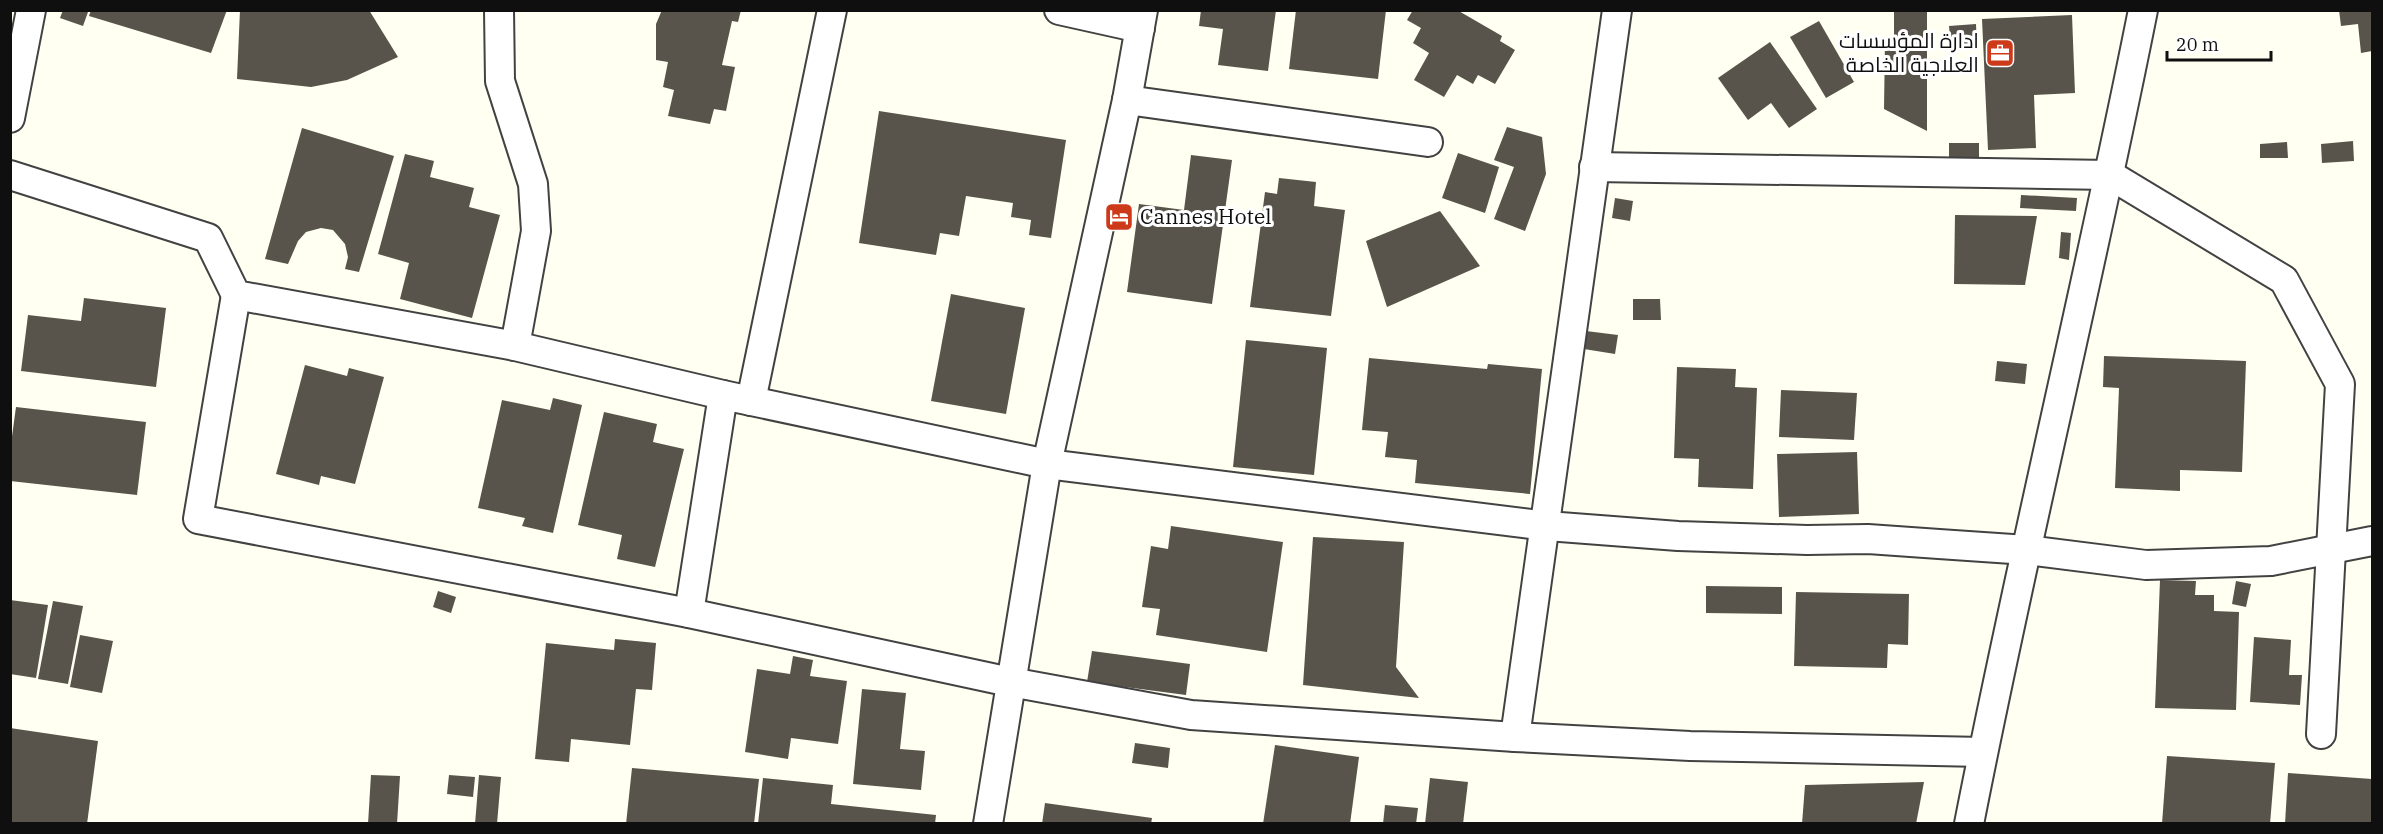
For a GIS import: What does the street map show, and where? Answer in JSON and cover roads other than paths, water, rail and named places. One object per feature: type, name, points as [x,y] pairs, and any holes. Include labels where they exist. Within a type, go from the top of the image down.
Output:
[{"type":"street","points":[[10,118],[31,10]]},
{"type":"street","points":[[498,10],[500,81],[533,184],[536,231],[515,346]]},
{"type":"street","points":[[751,401],[832,10]]},
{"type":"street","points":[[988,824],[1047,464],[1127,100],[1141,19],[1059,10]]},
{"type":"street","points":[[1515,738],[1617,10]]},
{"type":"street","points":[[1969,824],[2003,650],[2110,175],[2143,10]]},
{"type":"street","points":[[1127,100],[1428,142]]},
{"type":"street","points":[[1594,167],[2110,175],[2284,280],[2340,384],[2321,734]]},
{"type":"street","points":[[10,175],[208,238],[236,295],[198,519],[689,613],[1010,682],[1191,715],[1515,738],[1722,747],[1983,752]]},
{"type":"street","points":[[236,295],[515,346],[723,395],[1047,464],[1546,526],[1678,536],[1807,540],[1868,539],[2027,550],[2146,565],[2271,561],[2373,541]]},
{"type":"street","points":[[689,613],[723,395]]},
{"type":"place","name":"ادارة المؤسسات العلاجية الخاصة","points":[[2000,53]]},
{"type":"place","name":"Cannes Hotel","points":[[1119,217]]}]
